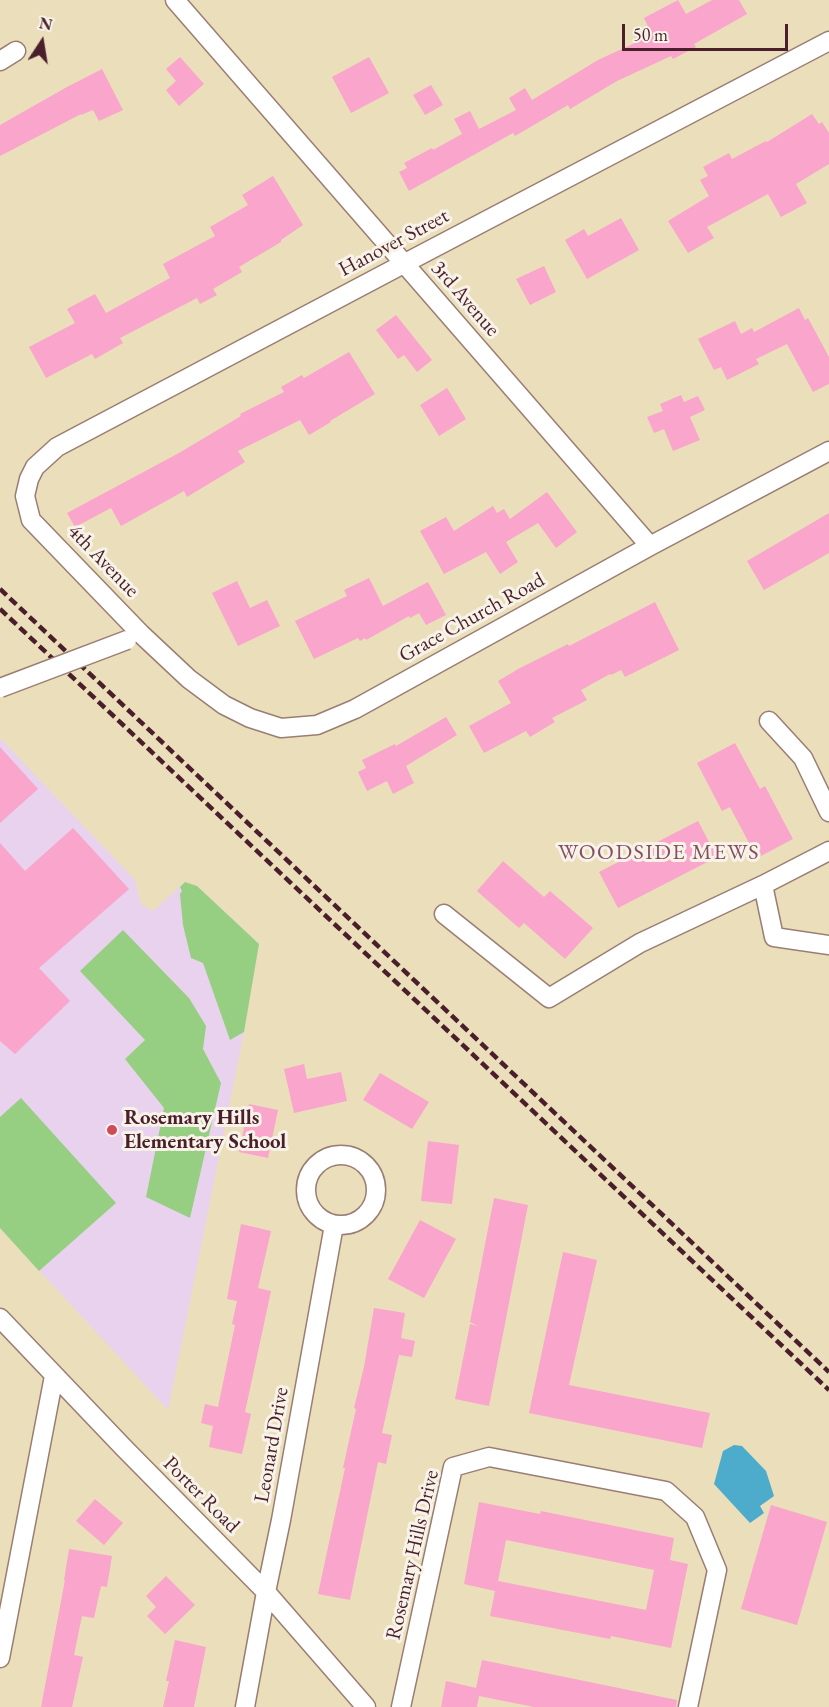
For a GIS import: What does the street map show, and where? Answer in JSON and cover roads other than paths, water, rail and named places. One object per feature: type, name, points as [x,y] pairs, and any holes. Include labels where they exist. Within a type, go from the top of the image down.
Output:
[{"type":"street","name":"3rd Avenue","points":[[175,0],[650,546]]},
{"type":"street","name":"Hanover Street","points":[[32,520],[25,496],[29,479],[35,467],[57,447],[829,41]]},
{"type":"street","points":[[0,61],[16,51]]},
{"type":"street","name":"Grace Church Road","points":[[134,637],[224,705],[250,718],[281,728],[316,725],[355,709],[650,546],[829,451]]},
{"type":"street","name":"4th Avenue","points":[[32,520],[134,637]]},
{"type":"street","points":[[0,688],[134,637]]},
{"type":"street","points":[[769,721],[803,758],[829,812]]},
{"type":"street","points":[[444,914],[549,998],[640,943],[829,851]]},
{"type":"street","points":[[763,885],[774,937],[829,945]]},
{"type":"street","name":"Leonard Drive","points":[[245,1707],[334,1225]]},
{"type":"street","name":"Porter Road","points":[[0,1318],[266,1592],[366,1707]]},
{"type":"street","points":[[0,1658],[54,1376]]},
{"type":"street","name":"Rosemary Hills Drive","points":[[401,1707],[453,1467],[489,1457],[666,1491],[695,1517],[717,1570],[688,1707]]},
{"type":"water","points":[[734,1445],[742,1446],[766,1471],[774,1496],[760,1506],[764,1513],[750,1523],[714,1484],[723,1451]]},
{"type":"railway","points":[[0,589],[829,1372]]},
{"type":"railway","points":[[0,609],[829,1390]]},
{"type":"place","name":"Rosemary Hills Elementary School","points":[[112,1130]]},
{"type":"district","name":"WOODSIDE MEWS","points":[[659,853]]}]
